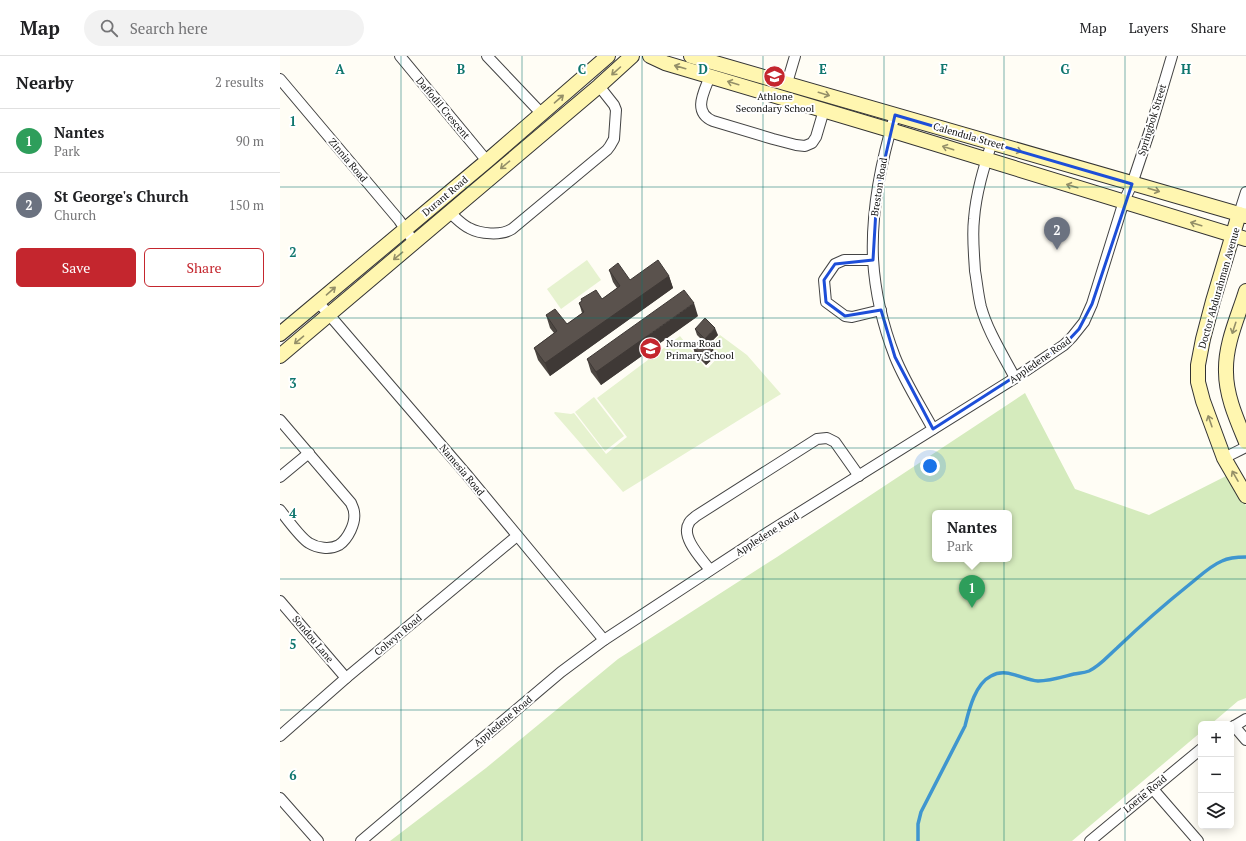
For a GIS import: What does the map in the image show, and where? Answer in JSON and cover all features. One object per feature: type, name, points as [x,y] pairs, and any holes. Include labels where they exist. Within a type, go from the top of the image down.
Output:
[{"type":"street","name":"Daffodil Crescent","points":[[400,56],[487,161]]},
{"type":"street","points":[[487,56],[541,113]]},
{"type":"street","name":"Durant Road","points":[[280,334],[487,161],[608,56]]},
{"type":"street","name":"Durant Road","points":[[280,356],[524,150],[632,56]]},
{"type":"street","name":"Calendula Street","points":[[650,56],[665,63],[1240,237]]},
{"type":"street","name":"Calendula Street","points":[[691,56],[1243,215]]},
{"type":"street","points":[[787,83],[795,56]]},
{"type":"street","name":"Springbok Street","points":[[1124,201],[1132,184],[1150,130],[1172,56]]},
{"type":"street","points":[[710,76],[702,97],[702,112],[709,119],[721,123],[796,145],[805,146],[812,143],[816,137],[824,110]]},
{"type":"street","name":"Zinnia Road","points":[[280,79],[399,220],[414,242]]},
{"type":"street","name":"Durant Road","points":[[449,212],[466,227],[474,231],[500,234],[505,233],[512,229],[607,150],[615,136],[615,107],[599,86]]},
{"type":"street","name":"Breston Road","points":[[895,115],[890,130],[877,193],[874,220],[873,260],[881,310],[895,357],[908,385],[933,429]]},
{"type":"street","points":[[514,137],[524,150]]},
{"type":"street","points":[[992,142],[978,192],[974,219],[973,252],[981,306],[988,324],[1015,378]]},
{"type":"street","name":"Doctor Abdurahman Avenue","points":[[1246,192],[1240,237],[1213,301],[1203,339],[1198,370],[1198,382],[1202,401],[1224,458],[1246,496]]},
{"type":"street","name":"Appledene Road","points":[[361,841],[561,672],[604,640],[770,531],[1015,378],[1064,345],[1084,322],[1092,304],[1124,201]]},
{"type":"street","points":[[873,260],[844,260],[835,264],[824,280],[826,302],[845,316],[852,317],[881,310]]},
{"type":"street","points":[[1246,291],[1230,341],[1226,371],[1227,387],[1232,405],[1246,442]]},
{"type":"street","name":"Namesia Road","points":[[318,302],[604,640]]},
{"type":"street","points":[[280,420],[351,503],[354,512],[354,524],[350,533],[339,545],[329,548],[317,547],[307,542],[280,510]]},
{"type":"street","points":[[710,570],[689,541],[686,533],[688,523],[696,516],[817,439],[827,438],[835,442],[859,476]]},
{"type":"street","points":[[1224,458],[1246,447]]},
{"type":"street","points":[[280,477],[309,453]]},
{"type":"street","name":"Colwyn Road","points":[[280,736],[346,678],[517,536]]},
{"type":"street","name":"Sondou Lane","points":[[280,600],[346,678]]},
{"type":"street","points":[[1234,726],[1246,719]]},
{"type":"street","points":[[1234,729],[1246,740]]},
{"type":"street","name":"Loerie Road","points":[[1090,841],[1198,751]]},
{"type":"street","points":[[1152,788],[1198,841]]},
{"type":"street","points":[[280,798],[318,841]]},
{"type":"highlighted area","points":[[895,115],[1132,184],[1092,304],[1079,329],[1064,345],[933,429],[895,357],[881,310],[845,316],[826,302],[824,280],[835,264],[873,260],[877,193]]},
{"type":"green space","points":[[587,260],[601,280],[561,309],[547,289]]},
{"type":"green space","points":[[720,335],[747,355],[781,394],[623,492],[554,413],[574,413],[606,454],[627,437],[597,398],[680,336],[705,367],[708,368],[719,356],[710,346]]},
{"type":"green space","points":[[1025,393],[1075,489],[1149,515],[1232,473],[1246,506],[1246,698],[1238,701],[1215,721],[1198,721],[1198,735],[1072,841],[390,841],[486,768],[618,659],[777,557]]},
{"type":"green space","points":[[594,397],[624,436],[605,451],[575,412]]},
{"type":"building","points":[[658,260],[669,276],[545,363],[534,348],[557,331],[546,315],[555,309],[567,324],[584,312],[579,303],[582,301],[581,299],[596,290],[602,299],[620,286],[609,270],[618,263],[630,280]]},
{"type":"building","points":[[684,290],[694,303],[596,372],[587,359]]},
{"type":"building","points":[[705,318],[715,328],[705,339],[695,329]]},
{"type":"building","points":[[702,338],[713,349],[704,359],[693,347]]},
{"type":"waterway","points":[[918,841],[918,824],[921,812],[965,726],[977,691],[985,680],[997,674],[1009,673],[1032,680],[1042,681],[1089,671],[1100,664],[1171,599],[1209,568],[1228,559],[1246,557]]},
{"type":"place","name":"Athlone Secondary School","points":[[775,76]]},
{"type":"place","name":"St George's Church","points":[[1057,250]]},
{"type":"place","name":"Norma Road Primary School","points":[[651,349]]},
{"type":"place","name":"Nantes","points":[[972,608]]}]
